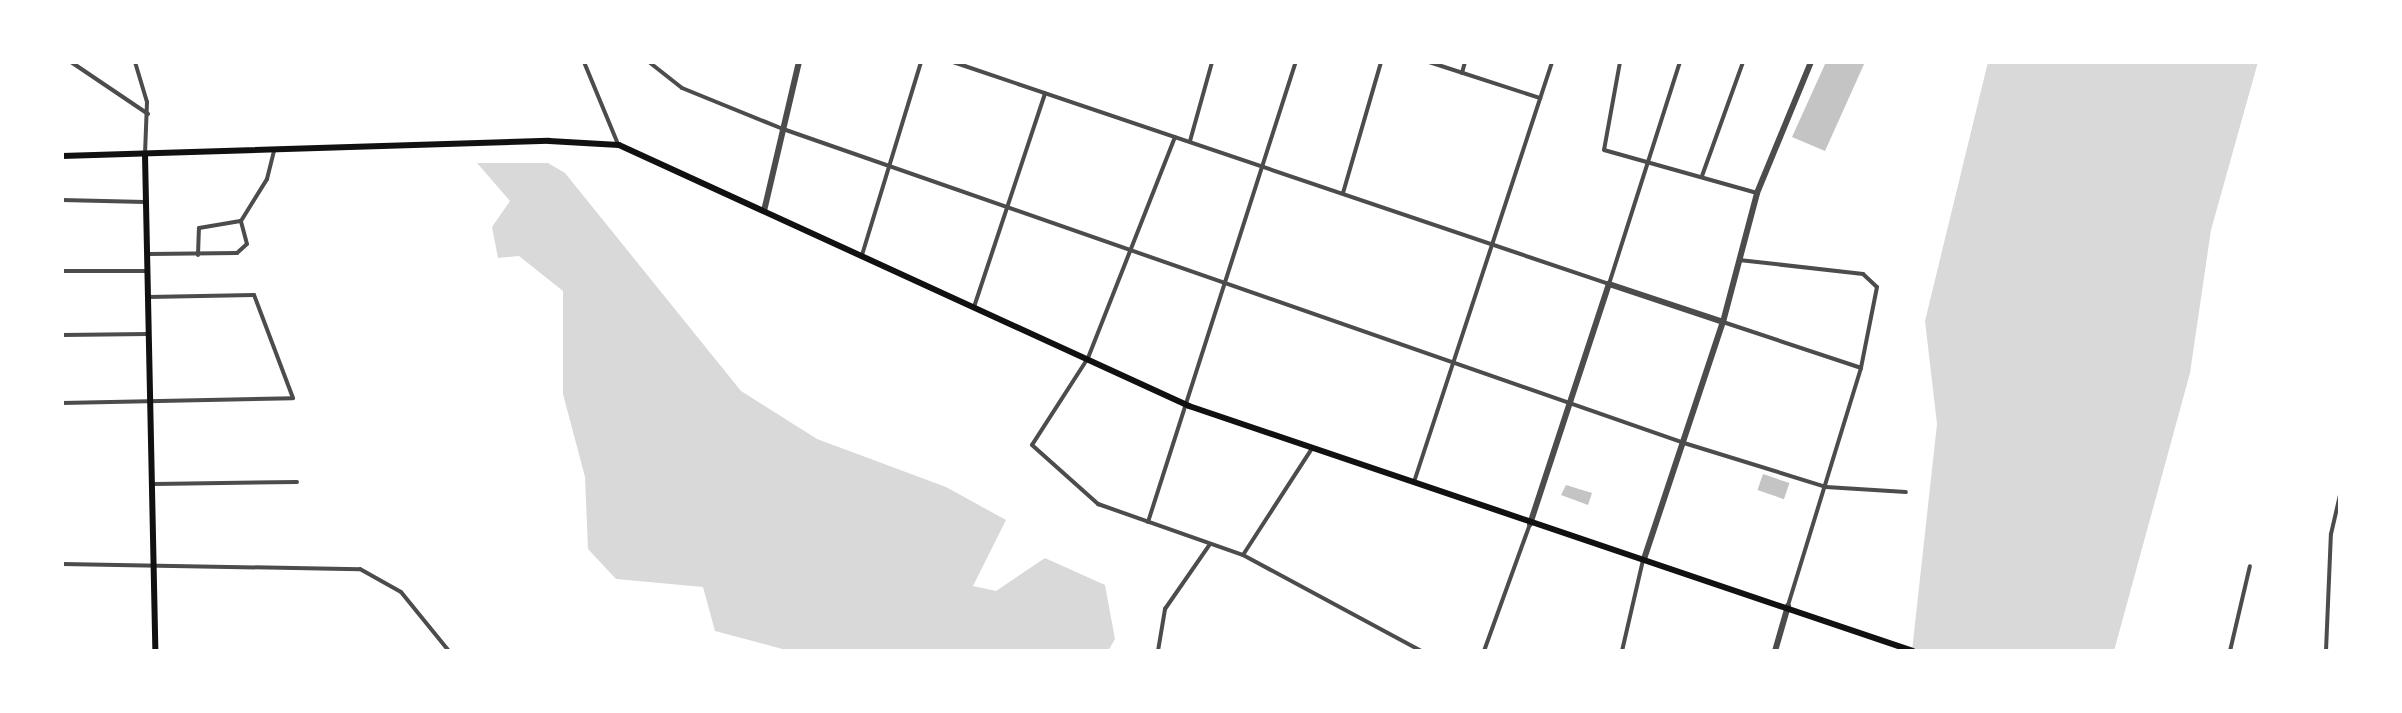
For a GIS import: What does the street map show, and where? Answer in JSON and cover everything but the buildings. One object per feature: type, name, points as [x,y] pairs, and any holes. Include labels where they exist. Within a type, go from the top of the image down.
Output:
[{"type":"main road","points":[[62,156],[619,145],[1189,406],[1530,524],[1828,619],[1913,651]]},
{"type":"main road","points":[[145,155],[155,651]]},
{"type":"street","points":[[71,62],[148,114]]},
{"type":"street","points":[[135,62],[148,114],[145,155]]},
{"type":"street","points":[[584,62],[619,145]]},
{"type":"street","points":[[649,62],[682,88],[783,129],[889,164],[1130,252],[1227,281],[1684,443],[1826,487],[1906,492]]},
{"type":"street","points":[[764,211],[799,62]]},
{"type":"street","points":[[862,255],[921,62]]},
{"type":"street","points":[[953,62],[1861,368]]},
{"type":"street","points":[[1189,141],[1212,62]]},
{"type":"street","points":[[1148,522],[1189,406],[1296,62]]},
{"type":"street","points":[[1343,193],[1381,62]]},
{"type":"street","points":[[1429,62],[1540,98]]},
{"type":"street","points":[[1462,73],[1465,62]]},
{"type":"street","points":[[1413,484],[1495,246],[1552,62]]},
{"type":"street","points":[[1620,62],[1601,138],[1609,152],[1757,193]]},
{"type":"street","points":[[1484,651],[1530,524],[1680,62]]},
{"type":"street","points":[[1702,177],[1743,62]]},
{"type":"street","points":[[1622,651],[1644,559],[1723,322],[1757,193],[1811,62]]},
{"type":"street","points":[[974,307],[1045,93]]},
{"type":"street","points":[[1175,137],[1088,358],[1031,441],[1050,467],[1098,504],[1243,555],[1421,651]]},
{"type":"street","points":[[198,255],[199,228],[241,221],[267,179],[274,151]]},
{"type":"street","points":[[62,200],[147,202]]},
{"type":"street","points":[[149,254],[241,252],[247,232],[241,221]]},
{"type":"street","points":[[1739,260],[1863,274],[1873,278],[1876,294],[1861,368],[1775,651]]},
{"type":"street","points":[[62,271],[149,271]]},
{"type":"street","points":[[62,403],[293,397],[254,295],[148,297]]},
{"type":"street","points":[[62,335],[148,334]]},
{"type":"street","points":[[1243,555],[1311,450]]},
{"type":"street","points":[[154,484],[297,482]]},
{"type":"street","points":[[2326,651],[2340,496]]},
{"type":"street","points":[[1158,651],[1165,609],[1210,544]]},
{"type":"street","points":[[62,564],[360,569],[401,592],[449,651]]},
{"type":"street","points":[[2230,651],[2250,566]]},
{"type":"shaded area","points":[[1988,62],[2258,62],[2211,230],[2190,373],[2114,651],[1912,651],[1937,424],[1925,321]]},
{"type":"shaded area","points":[[477,163],[548,163],[565,173],[741,391],[817,439],[946,487],[1006,520],[973,586],[996,591],[1045,558],[1105,585],[1115,639],[1108,651],[790,651],[715,631],[703,587],[616,579],[588,549],[585,477],[563,394],[563,291],[519,256],[498,258],[492,227],[510,201]]}]
